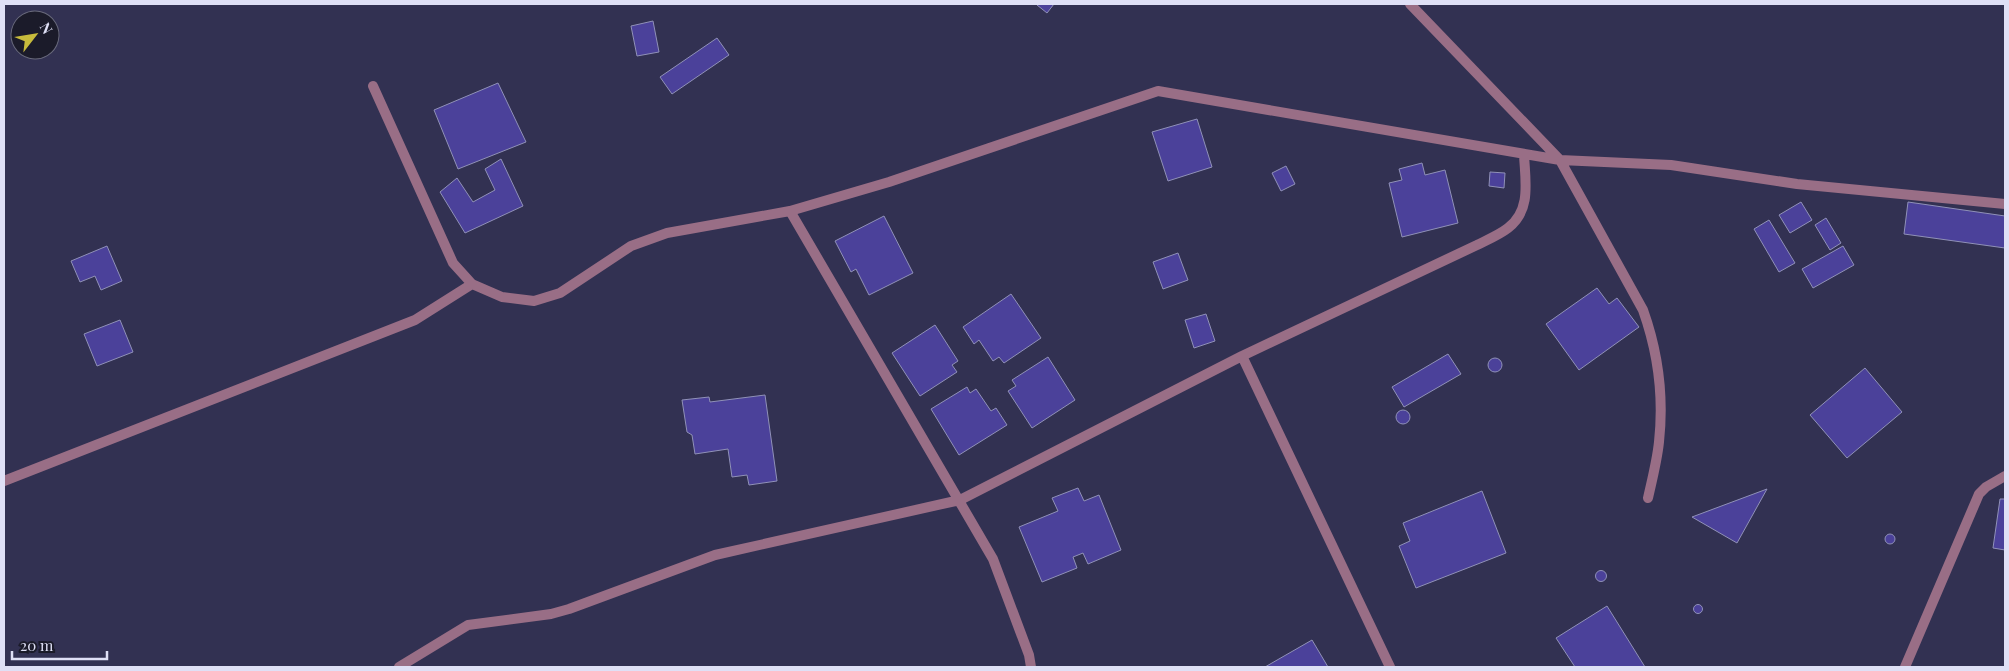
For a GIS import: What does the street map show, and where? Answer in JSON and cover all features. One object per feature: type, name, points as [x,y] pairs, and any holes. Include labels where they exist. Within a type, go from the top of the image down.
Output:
[{"type":"street","points":[[1410,4],[1560,160],[1643,310],[1652,336],[1659,369],[1661,407],[1659,442],[1648,498]]},
{"type":"street","points":[[374,86],[454,263],[472,284],[502,297],[534,300],[560,293],[631,246],[667,233],[790,212],[889,182],[1158,91],[1560,160],[1671,165],[1797,184],[2005,204]]},
{"type":"street","points":[[399,667],[468,625],[551,614],[715,555],[960,500],[1242,356],[1477,246],[1509,228],[1521,214],[1526,200],[1524,154]]},
{"type":"street","points":[[790,212],[993,559],[1029,655],[1031,667]]},
{"type":"street","points":[[4,481],[415,320],[472,284]]},
{"type":"street","points":[[1242,356],[1390,667]]},
{"type":"street","points":[[1905,667],[1979,494],[1986,487],[2005,476]]},
{"type":"building","points":[[1038,4],[1054,4],[1047,13]]},
{"type":"building","points":[[653,21],[659,52],[637,56],[631,26]]},
{"type":"building","points":[[717,38],[729,55],[672,94],[660,77]]},
{"type":"building","points":[[498,83],[526,142],[458,169],[434,110]]},
{"type":"building","points":[[1197,119],[1212,167],[1168,181],[1152,132]]},
{"type":"building","points":[[501,159],[523,206],[465,233],[440,192],[457,178],[473,202],[495,190],[485,169]]},
{"type":"building","points":[[1422,163],[1425,175],[1445,170],[1458,223],[1402,237],[1389,183],[1402,180],[1399,169]]},
{"type":"building","points":[[1286,166],[1295,184],[1281,191],[1272,173]]},
{"type":"building","points":[[1490,172],[1505,173],[1504,188],[1489,186]]},
{"type":"building","points":[[1801,202],[1812,220],[1790,233],[1779,215]]},
{"type":"building","points":[[1908,202],[2005,216],[2005,248],[1904,234]]},
{"type":"building","points":[[884,216],[913,273],[869,295],[856,269],[851,272],[835,241]]},
{"type":"building","points":[[1826,218],[1841,243],[1830,250],[1815,225]]},
{"type":"building","points":[[1769,220],[1795,263],[1779,272],[1754,229]]},
{"type":"building","points":[[107,246],[122,281],[101,290],[95,276],[80,282],[71,261]]},
{"type":"building","points":[[1843,246],[1854,265],[1813,288],[1802,269]]},
{"type":"building","points":[[1178,253],[1188,280],[1163,289],[1153,262]]},
{"type":"building","points":[[1597,288],[1609,304],[1617,298],[1639,327],[1579,370],[1546,324]]},
{"type":"building","points":[[1011,294],[1041,338],[1004,363],[999,357],[993,361],[979,340],[974,344],[963,327]]},
{"type":"building","points":[[1206,314],[1215,341],[1194,348],[1185,320]]},
{"type":"building","points":[[120,320],[133,352],[97,366],[84,334]]},
{"type":"building","points":[[935,325],[958,361],[952,365],[957,372],[920,396],[892,353]]},
{"type":"building","points":[[1448,354],[1461,374],[1404,407],[1392,387]]},
{"type":"building","points":[[1048,357],[1075,400],[1032,428],[1008,391],[1016,386],[1012,380]]},
{"type":"building","points":[[1495,358],[1500,360],[1502,365],[1500,370],[1495,372],[1490,370],[1488,365],[1490,360]]},
{"type":"building","points":[[1865,368],[1902,412],[1847,458],[1810,415]]},
{"type":"building","points":[[967,387],[970,393],[976,389],[991,411],[996,408],[1007,425],[959,455],[931,409]]},
{"type":"building","points":[[765,395],[777,481],[749,485],[747,475],[732,477],[728,449],[695,454],[692,435],[687,432],[682,400],[709,397],[710,402]]},
{"type":"building","points":[[1403,410],[1408,412],[1410,417],[1408,422],[1403,424],[1398,422],[1396,417],[1398,412]]},
{"type":"building","points":[[1078,488],[1084,501],[1099,495],[1121,550],[1088,564],[1083,553],[1073,557],[1077,568],[1042,582],[1019,527],[1058,511],[1052,498]]},
{"type":"building","points":[[1767,489],[1737,543],[1692,517]]},
{"type":"building","points":[[1482,491],[1506,553],[1416,588],[1399,546],[1410,541],[1403,523]]},
{"type":"building","points":[[2000,499],[2005,499],[2005,550],[1993,548]]},
{"type":"building","points":[[1888,534],[1892,534],[1895,539],[1894,543],[1888,544],[1885,541],[1885,537]]},
{"type":"building","points":[[1601,570],[1607,576],[1601,582],[1595,576]]},
{"type":"building","points":[[1698,604],[1703,609],[1698,614],[1693,609]]},
{"type":"building","points":[[1607,606],[1645,667],[1575,667],[1556,638]]},
{"type":"building","points":[[1312,640],[1328,667],[1265,667]]}]
